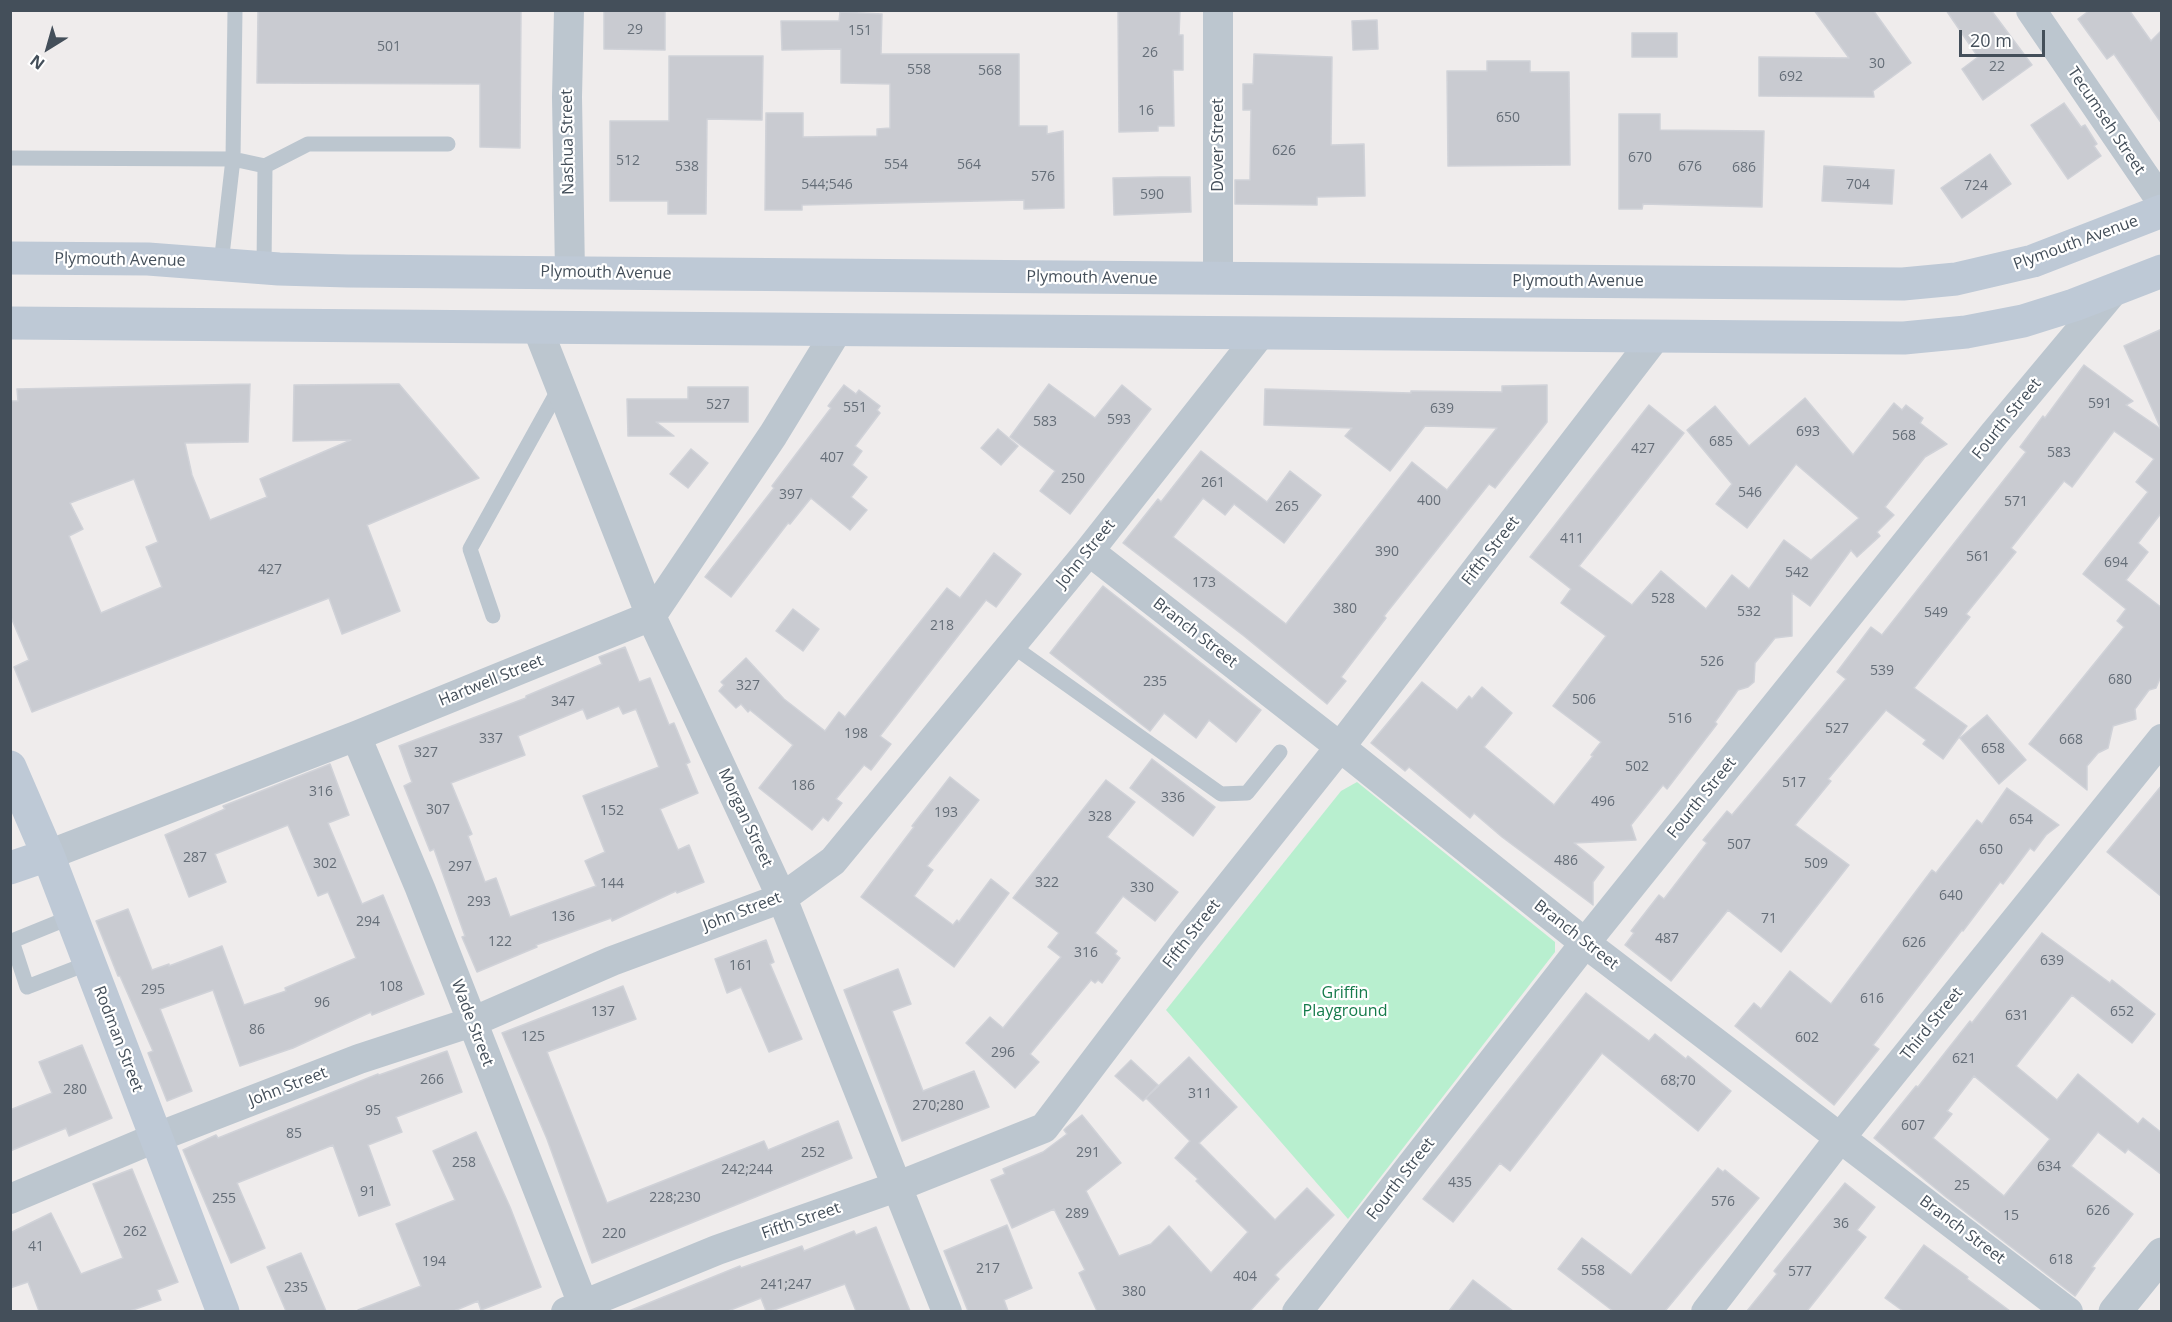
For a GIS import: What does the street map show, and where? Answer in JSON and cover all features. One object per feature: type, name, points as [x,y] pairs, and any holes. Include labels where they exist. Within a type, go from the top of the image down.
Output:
[{"type":"main road","name":"Plymouth Avenue","points":[[10,258],[148,259],[264,268],[348,271],[1850,284],[1929,282],[1983,273],[2033,261],[2162,211]]},
{"type":"main road","points":[[10,322],[1873,338],[1936,336],[2023,321],[2074,305],[2162,272]]},
{"type":"main road","name":"Rodman Street","points":[[10,767],[48,855],[223,1311]]},
{"type":"main road","name":"Hartwell Street","points":[[10,868],[48,855]]},
{"type":"street","name":"Nashua Street","points":[[569,10],[567,97],[570,273]]},
{"type":"street","name":"Dover Street","points":[[1218,10],[1218,279]]},
{"type":"street","name":"Tecumseh Street","points":[[2031,10],[2162,202]]},
{"type":"street","name":"Fourth Street","points":[[1297,1311],[1585,943],[1994,434],[2115,290]]},
{"type":"street","name":"Morgan Street","points":[[537,327],[651,616],[782,898],[946,1311]]},
{"type":"street","points":[[651,616],[773,435],[838,329]]},
{"type":"street","name":"John Street","points":[[10,1198],[155,1138],[359,1059],[472,1022],[612,961],[782,898],[833,861],[1089,551],[1261,333]]},
{"type":"street","name":"Fifth Street","points":[[579,1309],[717,1250],[897,1187],[1044,1128],[1188,938],[1341,747],[1656,336]]},
{"type":"street","name":"Branch Street","points":[[1089,551],[1341,747],[1585,943],[2068,1311]]},
{"type":"street","name":"Hartwell Street","points":[[48,855],[356,736],[651,616]]},
{"type":"street","name":"Wade Street","points":[[356,736],[420,888],[579,1309]]},
{"type":"street","name":"Third Street","points":[[1706,1311],[1840,1138],[2162,739]]},
{"type":"street","points":[[2115,1311],[2162,1254]]},
{"type":"lane","points":[[221,264],[233,159],[235,10]]},
{"type":"lane","points":[[10,158],[233,159],[265,166],[308,144],[448,144]]},
{"type":"lane","points":[[264,268],[265,166]]},
{"type":"lane","points":[[493,616],[470,549],[560,387]]},
{"type":"lane","points":[[1011,645],[1221,794],[1247,793],[1280,752]]},
{"type":"lane","points":[[71,917],[12,941],[27,987],[89,963]]},
{"type":"green space","name":"Griffin Playground","points":[[1357,782],[1555,942],[1555,952],[1348,1219],[1166,1010],[1341,791]]},
{"type":"building","points":[[258,10],[521,10],[520,148],[480,147],[480,84],[257,83]]},
{"type":"building","points":[[1118,10],[1180,10],[1179,35],[1183,35],[1183,70],[1173,70],[1174,126],[1158,126],[1158,131],[1119,132]]},
{"type":"building","points":[[1814,10],[1873,10],[1911,63],[1873,91],[1874,97],[1759,96],[1759,57],[1849,58]]},
{"type":"building","points":[[1946,10],[1991,10],[2032,65],[1983,100],[1962,69],[1978,57]]},
{"type":"building","points":[[2090,10],[2129,10],[2151,41],[2162,30],[2162,124],[2114,54],[2107,59],[2078,19]]},
{"type":"building","points":[[604,11],[665,11],[665,50],[604,49]]},
{"type":"building","points":[[840,12],[882,14],[881,54],[1019,54],[1019,126],[1047,126],[1047,134],[1063,131],[1064,208],[1024,209],[1024,200],[802,205],[802,210],[765,210],[766,113],[803,113],[803,137],[877,136],[877,129],[890,128],[890,84],[841,83],[841,49],[782,50],[781,21],[839,21]]},
{"type":"building","points":[[1377,20],[1378,49],[1353,50],[1352,21]]},
{"type":"building","points":[[1632,33],[1677,33],[1677,57],[1632,57]]},
{"type":"building","points":[[1254,54],[1332,57],[1331,145],[1364,144],[1365,196],[1317,197],[1317,205],[1235,204],[1235,180],[1250,180],[1251,110],[1243,110],[1243,84],[1253,84]]},
{"type":"building","points":[[669,56],[763,56],[762,120],[707,119],[706,214],[668,214],[668,201],[610,201],[610,121],[669,121]]},
{"type":"building","points":[[1487,61],[1530,61],[1530,72],[1569,72],[1570,165],[1448,166],[1447,71],[1487,71]]},
{"type":"building","points":[[2064,103],[2081,127],[2085,125],[2097,144],[2094,146],[2101,156],[2068,179],[2031,125]]},
{"type":"building","points":[[1619,114],[1660,114],[1660,130],[1764,131],[1762,207],[1643,204],[1642,209],[1619,209]]},
{"type":"building","points":[[1990,154],[2011,184],[1962,218],[1941,188]]},
{"type":"building","points":[[1824,166],[1894,170],[1892,204],[1822,201]]},
{"type":"building","points":[[1190,177],[1191,212],[1114,215],[1113,178]]},
{"type":"building","points":[[2162,329],[2162,512],[2138,543],[2148,552],[2126,580],[2162,608],[2162,674],[2156,688],[2149,690],[2135,709],[2136,719],[2113,726],[2108,748],[2098,753],[2087,766],[2087,790],[2029,744],[2124,627],[2117,621],[2126,609],[2083,574],[2148,492],[2136,482],[2154,459],[2114,431],[2072,487],[2064,481],[2011,548],[2016,552],[1966,614],[1970,617],[1914,688],[1967,726],[1943,759],[1923,744],[1926,740],[1886,710],[1828,779],[1831,781],[1795,825],[1849,865],[1781,952],[1728,910],[1671,981],[1625,945],[1634,933],[1631,931],[1659,895],[1664,899],[1707,843],[1703,840],[1727,811],[1732,815],[1846,679],[1837,672],[1871,627],[1882,635],[2026,452],[2020,447],[2043,416],[2045,418],[2084,365],[2133,401],[2126,405],[2161,429],[2124,346]]},
{"type":"building","points":[[250,384],[248,442],[185,443],[192,475],[210,520],[267,497],[260,479],[351,440],[293,441],[294,385],[399,384],[479,478],[367,525],[400,611],[342,634],[329,598],[32,712],[14,667],[29,660],[10,615],[10,401],[18,401],[17,389]],"holes":[[[134,479],[158,542],[146,547],[162,587],[101,613],[69,536],[83,529],[70,503]]]},
{"type":"building","points":[[1049,384],[1095,418],[1122,385],[1151,409],[1070,514],[1040,491],[1055,471],[1010,437]]},
{"type":"building","points":[[844,385],[856,394],[859,390],[880,406],[877,410],[880,413],[855,446],[862,451],[852,465],[867,477],[851,497],[867,510],[850,530],[811,498],[790,524],[788,523],[731,597],[705,577],[774,488],[772,486],[831,408],[828,406]]},
{"type":"building","points":[[1547,385],[1547,422],[1495,488],[1489,484],[1384,616],[1386,618],[1341,677],[1346,681],[1327,704],[1244,636],[1123,543],[1158,499],[1161,502],[1201,451],[1267,502],[1290,471],[1321,495],[1284,543],[1234,504],[1225,515],[1203,498],[1173,537],[1286,624],[1412,462],[1447,490],[1497,428],[1425,426],[1390,471],[1345,436],[1352,428],[1264,425],[1265,389],[1411,393],[1411,391],[1502,392],[1502,386]]},
{"type":"building","points":[[688,387],[748,387],[748,422],[656,422],[674,436],[628,436],[627,399],[688,399]]},
{"type":"building","points":[[1805,398],[1853,455],[1894,403],[1902,410],[1906,405],[1923,418],[1920,423],[1947,444],[1925,457],[1885,507],[1894,515],[1877,532],[1880,536],[1857,557],[1851,550],[1810,606],[1792,593],[1792,636],[1775,638],[1755,663],[1754,682],[1738,690],[1715,722],[1717,724],[1667,789],[1663,785],[1631,825],[1636,840],[1574,843],[1604,867],[1593,882],[1593,905],[1502,837],[1474,813],[1470,818],[1409,767],[1405,771],[1371,743],[1422,682],[1457,710],[1469,696],[1472,699],[1482,687],[1512,713],[1484,747],[1554,805],[1593,756],[1591,755],[1601,742],[1553,706],[1606,636],[1561,603],[1571,589],[1530,557],[1649,405],[1684,433],[1579,566],[1632,605],[1661,571],[1706,609],[1732,575],[1749,589],[1784,540],[1811,560],[1859,518],[1796,464],[1747,528],[1716,504],[1732,484],[1687,430],[1715,406],[1749,446]]},
{"type":"building","points":[[998,429],[1018,446],[1001,465],[981,448]]},
{"type":"building","points":[[691,449],[708,463],[688,488],[670,474]]},
{"type":"building","points":[[994,553],[1021,574],[996,607],[986,600],[880,736],[891,744],[871,770],[864,765],[836,799],[842,803],[828,821],[823,817],[812,830],[759,788],[793,745],[750,710],[748,712],[741,704],[736,708],[719,691],[724,685],[721,682],[746,658],[784,699],[825,731],[839,712],[845,717],[947,588],[960,598]]},
{"type":"building","points":[[1103,586],[1261,710],[1236,742],[1209,720],[1196,738],[1164,713],[1150,731],[1050,653]]},
{"type":"building","points":[[793,609],[819,629],[803,651],[776,631]]},
{"type":"building","points":[[625,647],[639,682],[650,678],[669,725],[674,723],[690,762],[686,764],[698,793],[660,809],[678,850],[689,845],[704,882],[677,893],[676,891],[612,921],[611,918],[536,945],[537,947],[477,972],[462,937],[465,936],[434,849],[430,851],[404,786],[412,782],[399,746],[526,698],[526,696],[602,664],[599,657]],"holes":[[[619,706],[623,714],[636,709],[659,767],[583,796],[605,852],[585,861],[596,886],[510,917],[496,878],[485,882],[468,836],[472,834],[451,783],[525,755],[518,736],[583,709],[587,719]]]},
{"type":"building","points":[[1987,715],[2026,760],[1999,784],[1960,738]]},
{"type":"building","points":[[1152,759],[1215,807],[1193,836],[1130,788]]},
{"type":"building","points":[[330,764],[349,815],[328,823],[362,904],[383,895],[424,994],[372,1015],[371,1012],[293,1048],[240,1066],[213,990],[160,1009],[192,1091],[167,1101],[148,1053],[153,1051],[120,976],[118,976],[96,921],[128,909],[152,970],[222,946],[244,1005],[286,991],[285,988],[356,958],[328,892],[318,896],[288,825],[215,854],[226,882],[189,897],[165,835],[225,809],[223,806]]},
{"type":"building","points":[[950,777],[979,800],[927,866],[933,870],[914,896],[953,925],[957,920],[959,922],[991,879],[1009,893],[954,967],[861,897]]},
{"type":"building","points":[[1106,780],[1135,802],[1107,837],[1178,892],[1155,921],[1123,896],[1095,933],[1117,951],[1115,954],[1120,958],[1102,983],[1098,980],[1095,983],[1091,980],[1030,1054],[1039,1062],[1015,1088],[966,1043],[990,1017],[1003,1028],[1061,957],[1048,947],[1059,933],[1013,898]]},
{"type":"building","points":[[2162,785],[2162,897],[2107,852]]},
{"type":"building","points":[[2007,788],[2059,825],[2046,835],[2034,851],[2030,848],[2003,884],[2000,882],[1873,1045],[1879,1049],[1834,1105],[1735,1026],[1754,1003],[1761,1009],[1790,971],[1831,1004],[1932,870],[1936,873],[1977,820],[1982,824]]},
{"type":"building","points":[[2042,933],[2110,983],[2112,980],[2155,1014],[2132,1043],[2072,995],[2016,1066],[2057,1100],[2078,1074],[2138,1124],[2143,1118],[2162,1133],[2162,1175],[2128,1149],[2125,1153],[2098,1132],[2071,1166],[2133,1214],[2092,1267],[2095,1268],[2075,1296],[1946,1197],[1874,1138],[1970,1021],[1972,1023]],"holes":[[[1974,1076],[2050,1139],[2004,1196],[1933,1138],[1952,1114],[1947,1111]]]},
{"type":"building","points":[[766,940],[774,962],[770,964],[802,1039],[769,1052],[741,987],[727,993],[715,959]]},
{"type":"building","points":[[898,969],[911,1004],[892,1011],[923,1091],[974,1071],[989,1107],[902,1141],[844,990]]},
{"type":"building","points":[[623,986],[636,1019],[547,1052],[607,1203],[764,1141],[768,1150],[838,1121],[852,1158],[592,1263],[547,1139],[502,1033]]},
{"type":"building","points":[[1586,993],[1649,1041],[1655,1034],[1686,1059],[1688,1056],[1731,1091],[1698,1131],[1602,1053],[1510,1171],[1500,1163],[1453,1222],[1423,1199]]},
{"type":"building","points":[[82,1045],[112,1118],[69,1136],[66,1128],[10,1151],[10,1110],[52,1093],[39,1062]]},
{"type":"building","points":[[447,1051],[462,1092],[396,1117],[402,1132],[368,1145],[390,1205],[359,1216],[333,1145],[237,1183],[265,1248],[231,1263],[183,1150],[216,1135],[218,1138],[378,1074]]},
{"type":"building","points":[[1189,1057],[1237,1107],[1199,1143],[1275,1220],[1307,1188],[1334,1215],[1275,1275],[1279,1279],[1250,1311],[1097,1311],[1079,1273],[1085,1270],[1054,1209],[1012,1228],[991,1180],[1005,1174],[1003,1169],[1043,1152],[1067,1134],[1064,1130],[1082,1115],[1121,1163],[1086,1191],[1119,1256],[1151,1244],[1169,1226],[1211,1273],[1248,1232],[1175,1158],[1190,1141],[1146,1098]]},
{"type":"building","points":[[1131,1060],[1158,1085],[1143,1101],[1115,1076]]},
{"type":"building","points":[[476,1132],[510,1207],[541,1287],[481,1310],[478,1301],[454,1311],[359,1311],[421,1286],[396,1224],[455,1200],[433,1151]]},
{"type":"building","points":[[1718,1168],[1723,1172],[1725,1170],[1759,1198],[1665,1311],[1613,1311],[1558,1269],[1582,1238],[1631,1275]]},
{"type":"building","points":[[132,1169],[178,1282],[157,1290],[161,1300],[130,1311],[39,1311],[28,1282],[10,1288],[10,1233],[51,1213],[81,1274],[123,1258],[93,1184]]},
{"type":"building","points":[[1845,1183],[1875,1207],[1857,1230],[1866,1237],[1807,1311],[1747,1311],[1777,1274],[1774,1271]]},
{"type":"building","points":[[1007,1225],[1032,1288],[1004,1300],[1008,1311],[968,1311],[944,1251]]},
{"type":"building","points":[[876,1227],[910,1311],[856,1311],[845,1284],[771,1311],[766,1311],[761,1298],[728,1311],[629,1311],[740,1266],[741,1268],[802,1246],[804,1251],[854,1231],[856,1235]]},
{"type":"building","points":[[1924,1245],[2010,1311],[1903,1311],[1885,1298]]},
{"type":"building","points":[[301,1253],[326,1311],[286,1311],[267,1267]]},
{"type":"building","points":[[1473,1280],[1513,1311],[1449,1311]]}]
